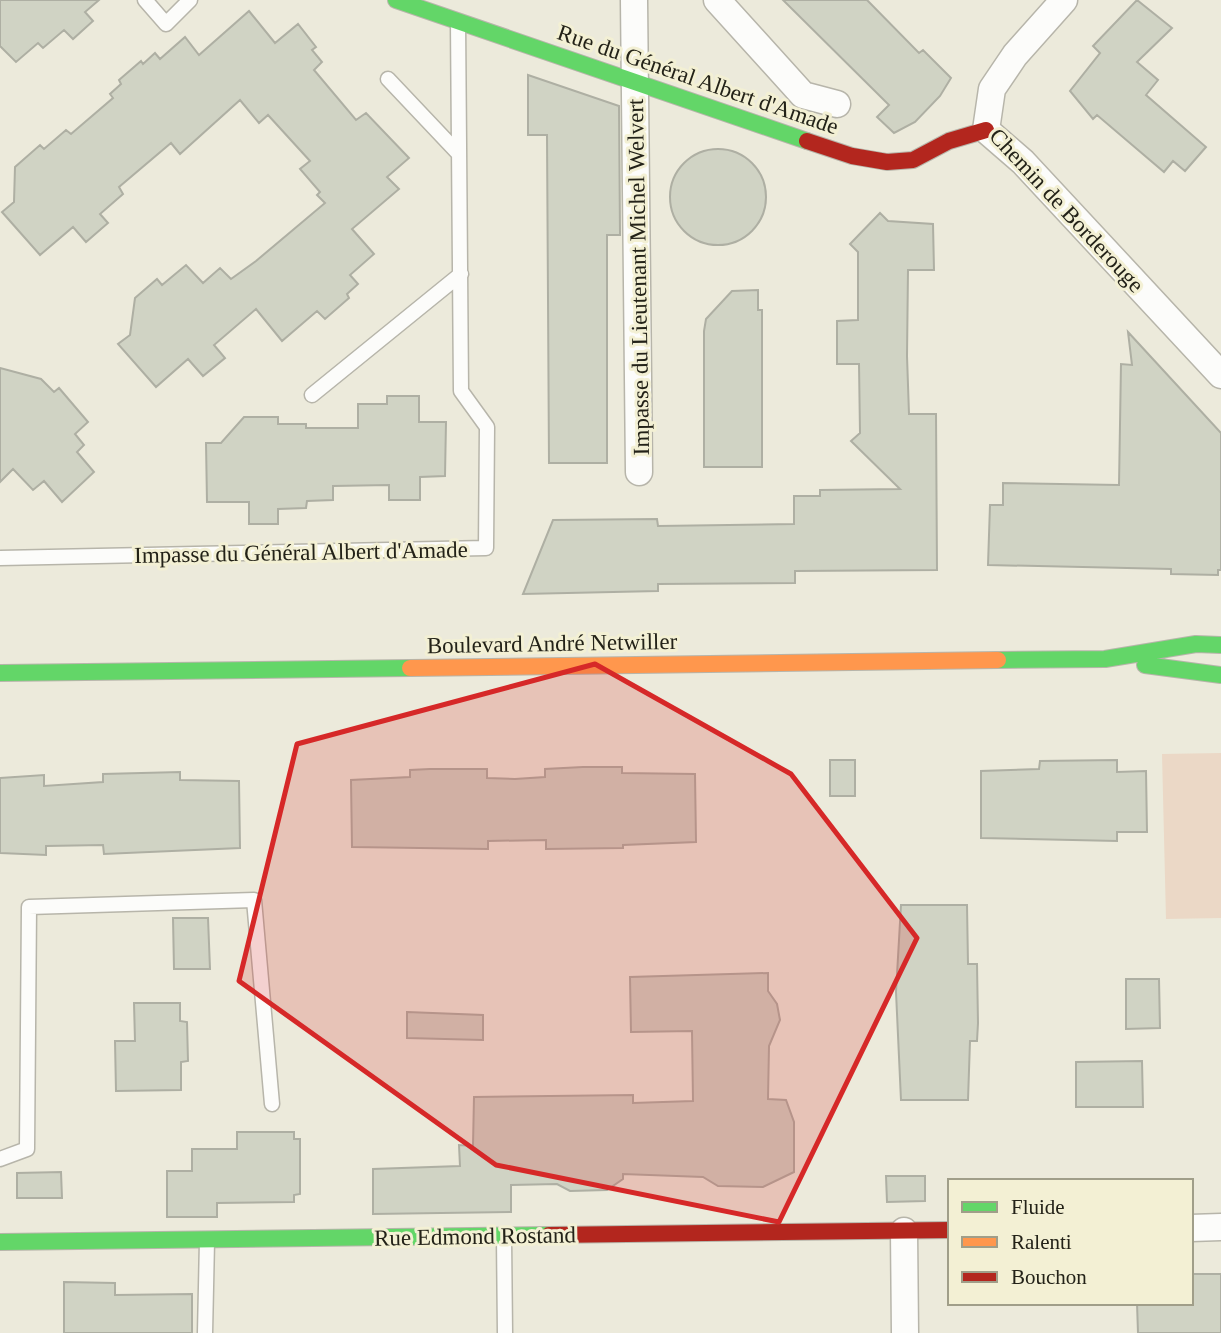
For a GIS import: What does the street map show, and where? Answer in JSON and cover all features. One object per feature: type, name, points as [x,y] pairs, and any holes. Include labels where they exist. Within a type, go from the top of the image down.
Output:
[{"type":"street","name":"Rue du Général Albert d'Amade","points":[[396,0],[852,156],[887,162],[912,160],[949,141],[986,130]]},
{"type":"street","name":"Impasse du Lieutenant Michel Welvert","points":[[634,0],[639,472]]},
{"type":"street","points":[[717,0],[803,95],[837,104]]},
{"type":"street","name":"Chemin de Borderouge","points":[[1065,0],[1015,55],[992,89],[986,130],[1023,162],[1221,375]]},
{"type":"street","name":"Boulevard André Netwiller","points":[[1105,659],[1196,644],[1221,645]]},
{"type":"street","name":"Boulevard André Netwiller","points":[[0,673],[1105,659],[1221,675]]},
{"type":"street","points":[[1193,1227],[1221,1227]]},
{"type":"street","name":"Rue Edmond Rostand","points":[[0,1242],[948,1230]]},
{"type":"street","points":[[904,1231],[905,1333]]},
{"type":"lane","points":[[145,0],[166,24],[190,0]]},
{"type":"lane","name":"Impasse du Général Albert d'Amade","points":[[0,558],[486,548],[487,427],[461,391],[458,21]]},
{"type":"lane","points":[[388,79],[458,153]]},
{"type":"lane","points":[[312,395],[461,274]]},
{"type":"lane","points":[[0,1159],[27,1149],[29,907],[254,900],[272,1104]]},
{"type":"lane","points":[[504,1236],[505,1333]]},
{"type":"lane","points":[[205,1333],[207,1240]]},
{"type":"highlighted area","points":[[595,664],[791,774],[917,938],[779,1222],[496,1165],[239,981],[297,744]]},
{"type":"shaded area","points":[[1221,753],[1221,918],[1166,919],[1162,754]]},
{"type":"building","points":[[0,0],[99,0],[85,12],[93,21],[73,39],[64,30],[43,48],[38,43],[16,62],[0,46]]},
{"type":"building","points":[[783,0],[867,0],[919,53],[923,50],[951,78],[940,96],[915,122],[894,133],[877,117],[889,105]]},
{"type":"building","points":[[1137,0],[1172,28],[1137,62],[1158,80],[1146,95],[1206,147],[1185,171],[1173,161],[1164,172],[1097,115],[1093,119],[1070,91],[1100,53],[1093,46]]},
{"type":"building","points":[[249,11],[275,43],[298,24],[316,47],[312,50],[322,62],[314,70],[356,120],[366,113],[409,158],[387,177],[399,189],[352,229],[374,254],[350,275],[358,284],[347,294],[349,298],[325,319],[317,311],[282,341],[256,309],[214,345],[225,358],[203,376],[188,359],[156,387],[118,344],[130,335],[135,298],[157,279],[162,285],[186,265],[203,283],[220,268],[231,279],[256,261],[325,203],[317,195],[320,192],[300,169],[310,161],[268,115],[259,123],[240,100],[180,154],[171,143],[119,187],[123,194],[100,214],[108,223],[86,242],[73,227],[40,255],[2,212],[14,202],[15,167],[40,145],[44,149],[66,130],[71,134],[113,98],[110,94],[121,84],[119,80],[141,61],[143,64],[155,53],[160,59],[185,37],[199,55]]},
{"type":"building","points":[[528,75],[619,106],[620,235],[607,235],[607,463],[549,463],[547,135],[528,135]]},
{"type":"building","points":[[718,149],[736,153],[752,163],[762,179],[766,197],[762,215],[752,231],[736,241],[718,245],[700,241],[684,231],[674,215],[670,197],[674,179],[684,163],[700,153]]},
{"type":"building","points":[[880,213],[888,221],[933,224],[934,270],[908,270],[907,356],[909,414],[936,414],[937,570],[795,571],[795,583],[658,584],[658,591],[523,594],[553,520],[657,519],[658,526],[794,524],[794,496],[820,496],[820,490],[900,489],[851,441],[860,433],[859,364],[837,364],[837,321],[858,320],[858,252],[850,244]]},
{"type":"building","points":[[758,290],[758,310],[762,310],[762,467],[704,467],[706,319],[732,291]]},
{"type":"building","points":[[1128,332],[1221,433],[1221,570],[1218,570],[1218,575],[1171,574],[1171,569],[988,565],[990,505],[1003,505],[1003,483],[1119,485],[1121,364],[1132,365]]},
{"type":"building","points":[[0,368],[41,379],[54,392],[59,388],[88,422],[75,434],[84,445],[77,452],[94,472],[62,502],[44,481],[33,490],[13,469],[0,482]]},
{"type":"building","points":[[387,396],[419,396],[419,422],[446,422],[445,476],[420,477],[420,500],[389,500],[389,485],[333,486],[333,500],[307,501],[306,508],[278,509],[278,524],[249,524],[249,502],[207,502],[206,443],[221,443],[244,417],[278,417],[278,424],[306,424],[306,428],[358,428],[358,404],[387,404]]},
{"type":"building","points":[[830,760],[855,760],[855,796],[830,796]]},
{"type":"building","points":[[1117,760],[1117,772],[1146,771],[1147,832],[1117,832],[1117,841],[981,838],[981,771],[1039,769],[1040,761]]},
{"type":"building","points":[[622,767],[622,773],[695,774],[696,842],[623,845],[623,848],[546,849],[546,840],[488,841],[488,849],[352,847],[351,780],[410,777],[410,770],[430,769],[487,769],[487,778],[515,779],[545,777],[545,769]]},
{"type":"building","points":[[180,772],[180,780],[239,781],[240,848],[104,854],[103,845],[46,846],[46,855],[0,853],[0,778],[44,775],[44,786],[103,782],[103,774]]},
{"type":"building","points":[[901,905],[967,905],[968,964],[977,964],[978,1023],[977,1041],[970,1041],[968,1100],[901,1100],[896,992]]},
{"type":"building","points":[[173,918],[208,918],[210,969],[174,969]]},
{"type":"building","points":[[768,973],[768,991],[777,1004],[780,1020],[769,1046],[768,1099],[786,1100],[794,1122],[794,1172],[763,1187],[718,1186],[703,1177],[623,1174],[623,1179],[607,1190],[570,1191],[557,1184],[511,1185],[511,1212],[373,1214],[373,1169],[460,1166],[459,1145],[473,1146],[474,1097],[633,1095],[633,1103],[693,1101],[692,1031],[631,1032],[630,977]]},
{"type":"building","points":[[1126,979],[1159,979],[1160,1028],[1126,1029]]},
{"type":"building","points":[[134,1003],[180,1003],[180,1021],[187,1022],[188,1061],[181,1062],[181,1090],[116,1091],[115,1041],[135,1041]]},
{"type":"building","points":[[407,1012],[483,1015],[483,1040],[407,1038]]},
{"type":"building","points":[[1142,1061],[1143,1107],[1076,1107],[1076,1062]]},
{"type":"building","points":[[237,1132],[294,1132],[294,1139],[300,1139],[300,1194],[294,1195],[294,1202],[217,1203],[217,1217],[167,1217],[167,1171],[192,1171],[192,1149],[237,1149]]},
{"type":"building","points":[[61,1172],[62,1198],[17,1198],[17,1173]]},
{"type":"building","points":[[886,1176],[925,1176],[925,1201],[887,1202]]},
{"type":"building","points":[[1193,1274],[1221,1274],[1221,1333],[1138,1333],[1137,1305],[1193,1305]]},
{"type":"building","points":[[64,1282],[115,1283],[115,1295],[192,1294],[192,1333],[64,1333]]},
{"type":"traffic: fast","points":[[396,0],[807,141]]},
{"type":"traffic: fast","points":[[998,660],[1105,659],[1196,644],[1221,645]]},
{"type":"traffic: fast","points":[[1145,665],[1221,675]]},
{"type":"traffic: fast","points":[[0,673],[410,668]]},
{"type":"traffic: fast","points":[[0,1242],[549,1235]]},
{"type":"traffic: slow","points":[[410,668],[998,660]]},
{"type":"traffic: jam","points":[[807,141],[852,156],[887,162],[913,160],[949,141],[986,130]]},
{"type":"traffic: jam","points":[[549,1235],[948,1230]]}]
